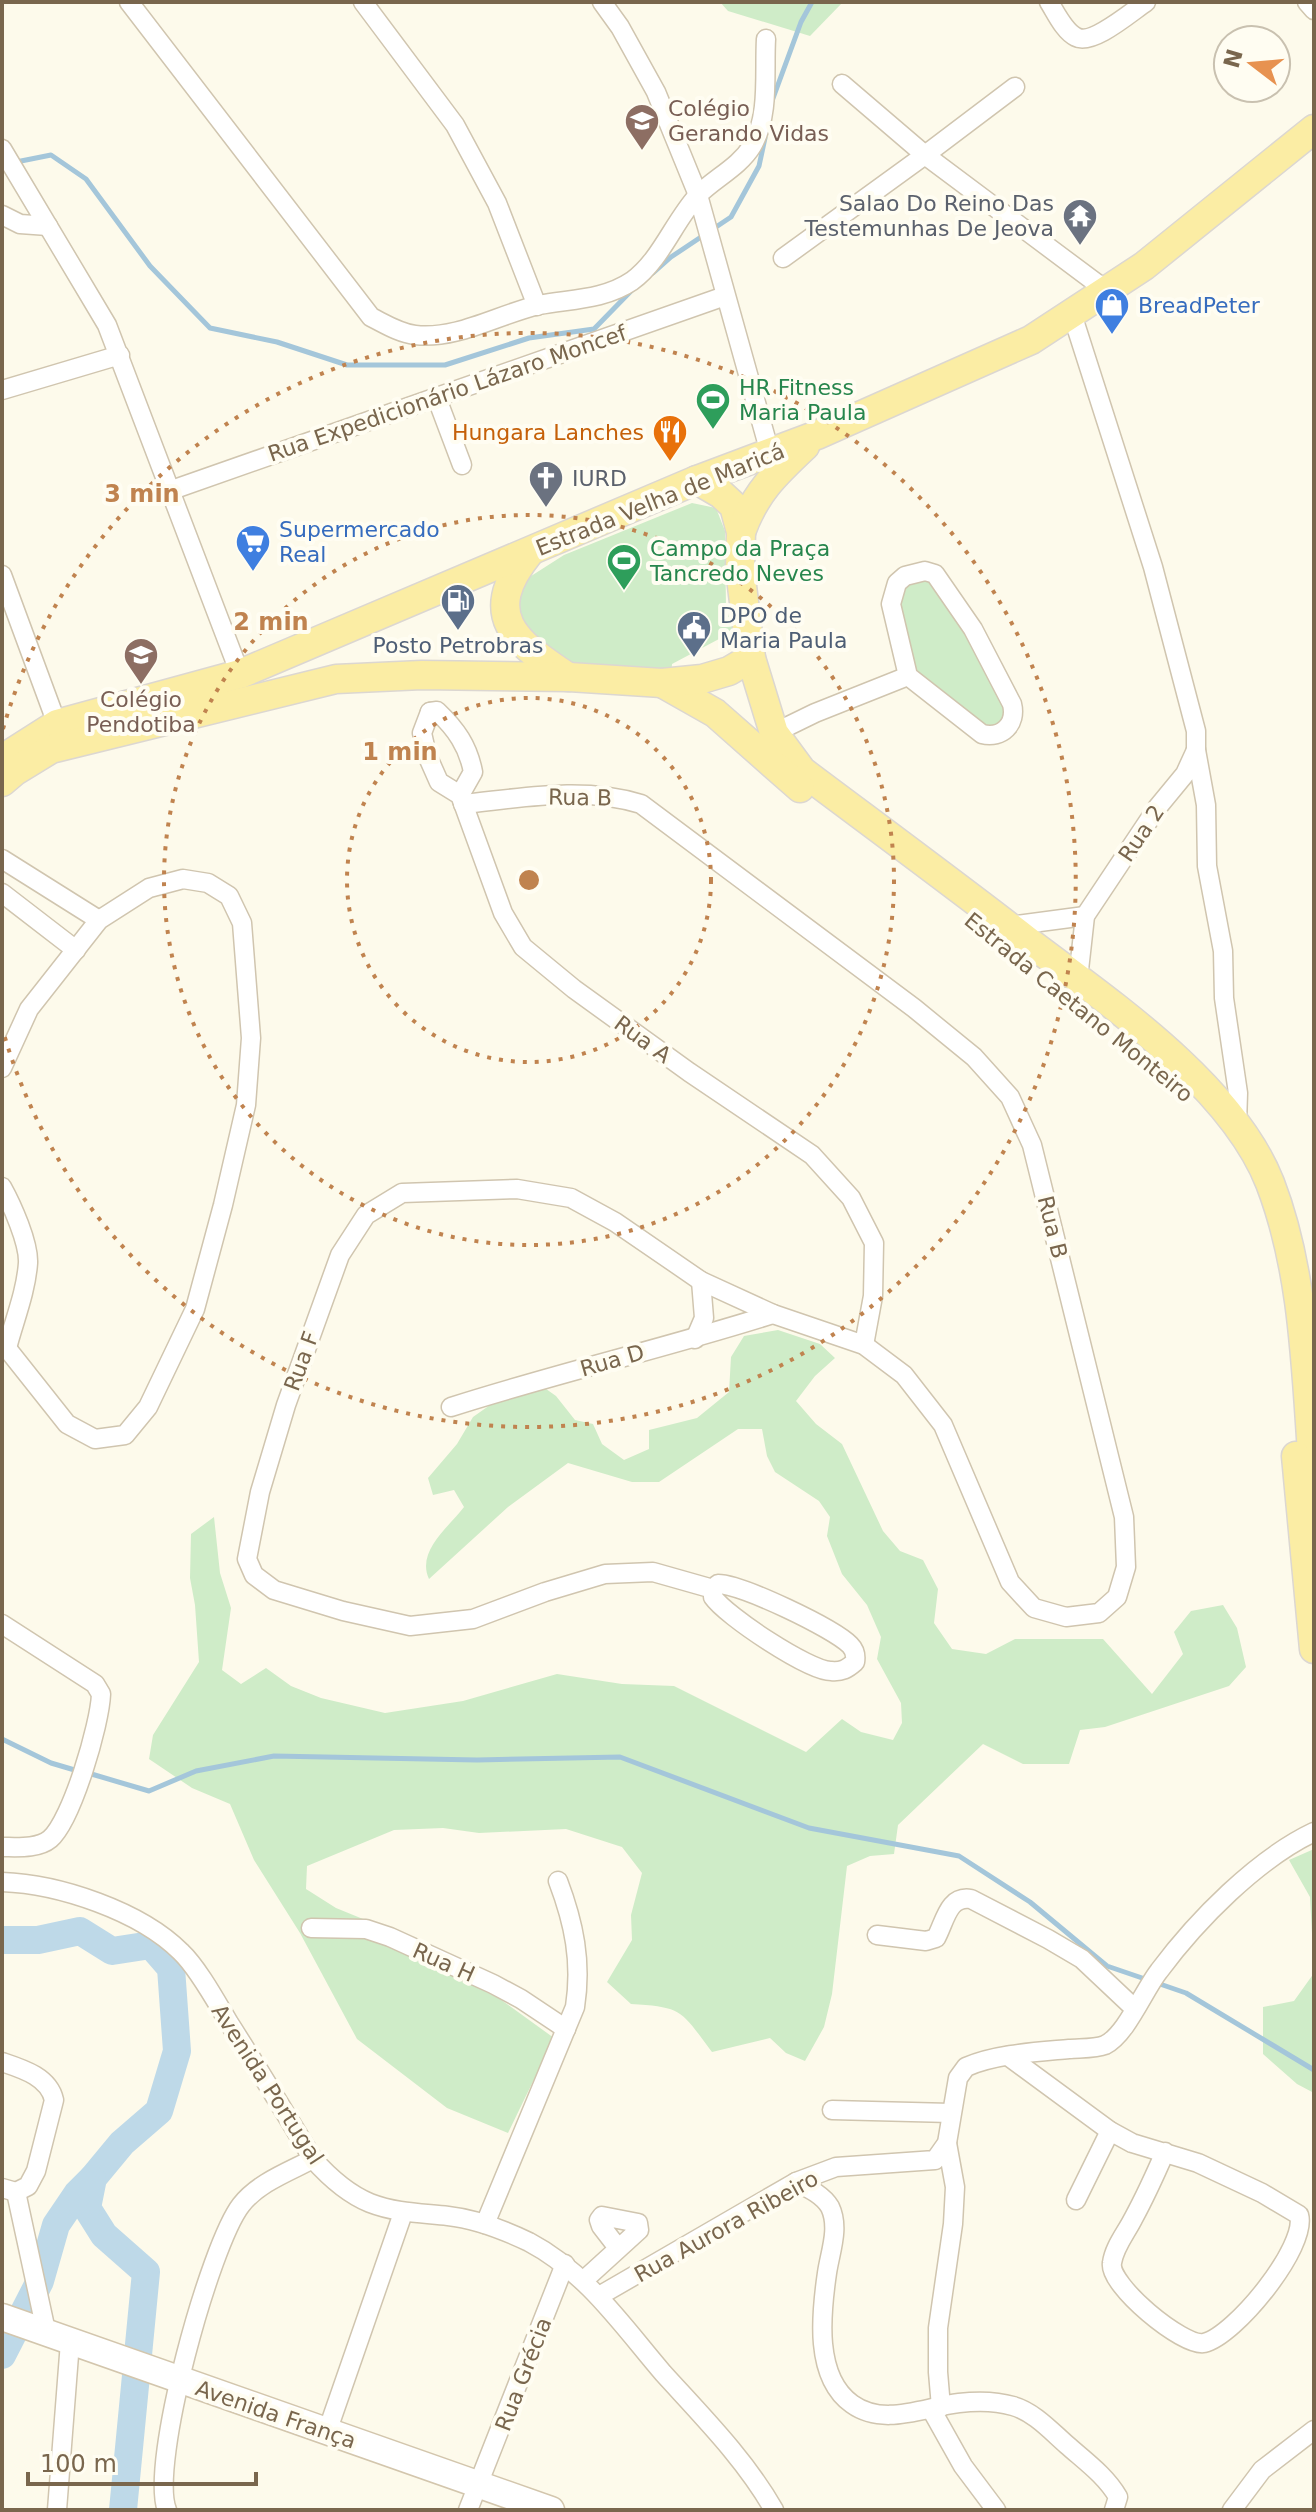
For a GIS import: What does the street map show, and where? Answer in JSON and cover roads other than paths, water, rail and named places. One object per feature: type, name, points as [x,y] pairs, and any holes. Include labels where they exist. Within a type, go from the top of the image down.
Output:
[{"type":"main road","name":"Estrada Velha de Maricá","points":[[2,759],[57,724],[240,674],[697,480],[817,435],[1031,340],[1144,266],[1313,134]]},
{"type":"main road","name":"Estrada Caetano Monteiro","points":[[741,532],[750,507],[770,478],[817,435]]},
{"type":"main road","name":"Estrada Caetano Monteiro","points":[[697,480],[734,506],[741,532],[740,570],[751,658],[774,733],[802,771],[1009,926],[1150,1037],[1201,1084],[1237,1124],[1269,1180],[1305,1283],[1314,1480]]},
{"type":"main road","points":[[529,553],[512,576],[506,602],[508,624],[519,641],[569,677]]},
{"type":"main road","points":[[323,639],[314,661],[324,673],[336,679]]},
{"type":"main road","points":[[2,782],[51,749],[336,679],[422,675],[569,677],[662,683],[702,679],[729,671],[751,658]]},
{"type":"main road","name":"Estrada Caetano Monteiro","points":[[662,683],[715,713],[822,807],[952,902],[1068,994],[1198,1103],[1225,1139],[1249,1181],[1268,1225],[1278,1266],[1314,1649]]},
{"type":"street","points":[[129,2],[371,317],[393,329],[416,335],[445,333],[537,306],[609,294],[633,280],[650,263],[698,195],[752,146],[762,121],[766,39]]},
{"type":"street","points":[[363,2],[455,125],[497,203],[537,306]]},
{"type":"street","points":[[602,2],[620,27],[656,92],[698,195],[770,453]]},
{"type":"street","points":[[1049,2],[1071,34],[1079,39],[1091,39],[1146,2]]},
{"type":"street","points":[[1307,2],[1314,10]]},
{"type":"street","points":[[842,84],[925,155],[1107,291]]},
{"type":"street","points":[[783,258],[1015,87]]},
{"type":"street","points":[[2,149],[95,300],[120,355],[240,674]]},
{"type":"street","points":[[2,215],[20,224],[48,226]]},
{"type":"street","name":"Rua Expedicionário Lázaro Moncef","points":[[169,491],[725,296]]},
{"type":"street","points":[[1072,314],[1153,567],[1196,731],[1196,750],[1206,805],[1207,866],[1223,951],[1226,1020],[1238,1093],[1237,1124]]},
{"type":"street","points":[[2,390],[120,355]]},
{"type":"street","points":[[436,396],[462,465]]},
{"type":"street","points":[[925,571],[935,574],[973,629],[1012,704],[1013,719],[1004,731],[989,736],[982,734],[908,676],[891,604],[892,593],[905,576],[925,571]]},
{"type":"street","points":[[2,575],[57,724]]},
{"type":"street","points":[[422,675],[430,712],[437,711],[450,723],[470,755],[473,772],[462,799]]},
{"type":"street","points":[[774,733],[908,676]]},
{"type":"street","name":"Rua A","points":[[430,712],[422,733],[427,755],[439,782],[462,799],[503,913],[523,947],[574,989],[689,1072],[812,1155],[851,1198],[874,1243],[873,1296],[864,1345]]},
{"type":"street","name":"Rua 2","points":[[1078,979],[1085,916],[1157,808],[1188,769],[1196,750]]},
{"type":"street","name":"Rua B","points":[[462,799],[614,795],[641,804],[914,1008],[974,1057],[1010,1097],[1032,1145],[1124,1517],[1126,1567],[1117,1597],[1099,1613],[1066,1617],[1034,1608],[1010,1582],[943,1425],[904,1375],[864,1345]]},
{"type":"street","points":[[2,859],[99,920]]},
{"type":"street","points":[[2,1068],[29,1009],[99,920],[149,888],[183,879],[208,883],[229,896],[242,923],[251,1038],[246,1105],[195,1309],[148,1407],[125,1435],[95,1439],[67,1424],[4,1345],[24,1287],[28,1260],[12,1204],[2,1187]]},
{"type":"street","points":[[2,893],[76,950]]},
{"type":"street","points":[[1009,926],[1085,916]]},
{"type":"street","name":"Rua F","points":[[713,1589],[653,1572],[605,1574],[473,1619],[410,1626],[343,1611],[274,1590],[254,1575],[247,1559],[260,1492],[286,1405],[340,1255],[366,1215],[402,1193],[517,1189],[571,1198],[615,1222],[701,1281],[773,1314],[864,1345]]},
{"type":"street","points":[[695,1339],[704,1318],[701,1281]]},
{"type":"street","name":"Rua D","points":[[451,1407],[773,1314]]},
{"type":"street","name":"Rua F","points":[[718,1584],[729,1584],[822,1627],[851,1646],[856,1654],[855,1662],[845,1670],[829,1672],[811,1666],[725,1611],[713,1597],[713,1589],[718,1584]]},
{"type":"street","points":[[2,1624],[95,1684],[101,1694],[77,1785],[59,1828],[48,1841],[32,1846],[2,1847]]},
{"type":"street","points":[[996,2510],[963,2466],[936,2408],[938,2328],[953,2224],[955,2187],[947,2143],[958,2078],[966,2067],[1008,2056],[1107,2044],[1121,2031],[1161,1967],[1244,1880],[1301,1838],[1314,1832]]},
{"type":"street","points":[[485,2224],[577,1996],[578,1949],[558,1881]]},
{"type":"street","name":"Avenida Portugal","points":[[2,1882],[35,1883],[78,1895],[141,1923],[182,1952],[220,2007],[313,2159],[331,2179],[368,2202],[403,2213],[451,2216],[485,2224],[528,2242],[565,2264],[599,2296],[731,2449],[774,2510]]},
{"type":"street","points":[[877,1935],[926,1941],[936,1938],[953,1902],[962,1897],[971,1899],[1082,1959],[1134,2008]]},
{"type":"street","name":"Rua H","points":[[311,1928],[366,1929],[390,1937],[493,1984],[566,2029]]},
{"type":"street","points":[[1008,2056],[1110,2131],[1132,2143],[1165,2152],[1198,2163],[1262,2193],[1299,2215],[1300,2228],[1269,2285],[1235,2323],[1205,2343],[1194,2343],[1183,2338],[1131,2298],[1118,2283],[1111,2268],[1116,2250],[1165,2152]]},
{"type":"street","points":[[2,2062],[45,2081],[51,2088],[54,2100],[36,2171],[28,2186],[9,2190],[46,2331]]},
{"type":"street","points":[[832,2110],[951,2113]]},
{"type":"street","points":[[1076,2200],[1110,2131]]},
{"type":"street","name":"Rua Aurora Ribeiro","points":[[599,2296],[796,2182],[836,2167],[935,2160],[947,2143]]},
{"type":"street","points":[[167,2510],[162,2475],[168,2377],[203,2297],[224,2235],[241,2204],[265,2184],[313,2159]]},
{"type":"street","points":[[796,2182],[818,2195],[829,2206],[834,2222],[823,2315],[825,2360],[834,2387],[853,2405],[874,2414],[907,2414],[959,2403],[995,2403],[1016,2407],[1040,2420],[1113,2489],[1118,2497],[1114,2510]]},
{"type":"street","points":[[327,2432],[403,2213]]},
{"type":"street","points":[[583,2281],[618,2248]]},
{"type":"street","name":"Rua Grécia","points":[[468,2510],[565,2264]]},
{"type":"street","name":"Avenida França","points":[[2,2317],[551,2510]]},
{"type":"street","points":[[57,2510],[70,2342]]},
{"type":"street","points":[[1232,2510],[1262,2470],[1314,2430]]},
{"type":"street","points":[[1243,2494],[1256,2510]]},
{"type":"waterway","points":[[772,101],[801,22],[812,2]]},
{"type":"waterway","points":[[653,273],[671,257],[731,217],[759,166],[765,138]]},
{"type":"waterway","points":[[16,162],[51,155],[86,179],[150,266],[210,328],[277,342],[347,365],[445,365],[529,338],[594,329],[633,289]]},
{"type":"waterway","points":[[2,1739],[51,1763],[78,1771]]},
{"type":"waterway","points":[[88,1773],[149,1791],[196,1771],[274,1756],[477,1760],[620,1757],[809,1828],[959,1856],[1030,1902],[1107,1966],[1148,1980]]},
{"type":"waterway","points":[[2,1940],[38,1940],[80,1931],[112,1951],[151,1945],[171,1968],[177,2051],[159,2111],[122,2143],[93,2178],[87,2208],[104,2235],[146,2272],[123,2510]]},
{"type":"waterway","points":[[1157,1983],[1186,1993],[1314,2070]]},
{"type":"waterway","points":[[2,2355],[40,2281],[56,2225],[77,2194],[92,2179]]},
{"type":"place","name":"Colégio Gerando Vidas","points":[[642,152]]},
{"type":"place","name":"Salao Do Reino Das Testemunhas De Jeova","points":[[1080,247]]},
{"type":"place","name":"BreadPeter","points":[[1112,336]]},
{"type":"place","name":"HR Fitness Maria Paula","points":[[713,431]]},
{"type":"place","name":"Hungara Lanches","points":[[670,463]]},
{"type":"place","name":"IURD","points":[[546,509]]},
{"type":"place","name":"Supermercado Real","points":[[253,573]]},
{"type":"place","name":"Campo da Praça Tancredo Neves","points":[[624,592]]},
{"type":"place","name":"Posto Petrobras","points":[[458,632]]},
{"type":"place","name":"DPO de Maria Paula","points":[[694,659]]},
{"type":"place","name":"Colégio Pendotiba","points":[[141,686]]}]
